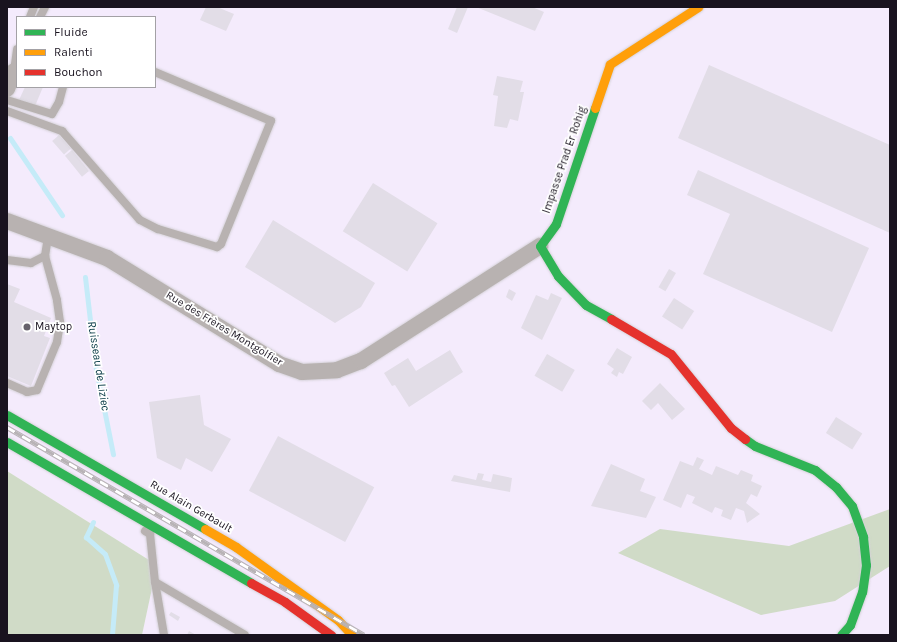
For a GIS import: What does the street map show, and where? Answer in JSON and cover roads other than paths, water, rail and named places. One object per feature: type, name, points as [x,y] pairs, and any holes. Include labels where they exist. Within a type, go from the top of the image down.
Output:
[{"type":"street","name":"Impasse Prad Er Rohig","points":[[540,246],[556,224],[610,64],[698,7]]},
{"type":"street","points":[[7,89],[16,69]]},
{"type":"street","name":"Rue des Frères Montgolfier","points":[[7,222],[108,258],[279,364],[302,372],[337,370],[362,361],[540,246]]},
{"type":"street","points":[[540,246],[558,276],[586,305],[647,338],[671,354],[731,428],[755,446],[815,470],[836,487],[852,506],[863,537],[866,565],[862,592],[850,625],[841,635]]},
{"type":"street","name":"Rue Alain Gerbault","points":[[7,415],[236,547],[338,620],[352,635]]},
{"type":"street","points":[[7,442],[285,602],[331,635]]},
{"type":"lane","points":[[7,111],[62,131],[140,220],[158,229],[217,247],[221,244],[271,120],[156,72]]},
{"type":"lane","points":[[7,100],[52,114],[59,102],[63,88]]},
{"type":"lane","points":[[7,383],[27,392],[37,390],[57,342],[60,322],[58,307],[45,256],[48,237]]},
{"type":"lane","points":[[7,260],[31,263],[45,256]]},
{"type":"lane","points":[[82,484],[81,494],[150,534],[155,582],[164,635]]},
{"type":"lane","points":[[155,582],[245,635]]},
{"type":"waterway","name":"Ruisseau de Liziec","points":[[10,138],[62,215]]},
{"type":"waterway","name":"Ruisseau de Liziec","points":[[85,277],[95,364],[113,454]]},
{"type":"waterway","name":"Ruisseau de Liziec","points":[[93,522],[86,537],[105,554],[116,585],[112,635]]},
{"type":"railway","points":[[7,427],[364,635]]},
{"type":"place","name":"Maytop","points":[[27,327]]}]
